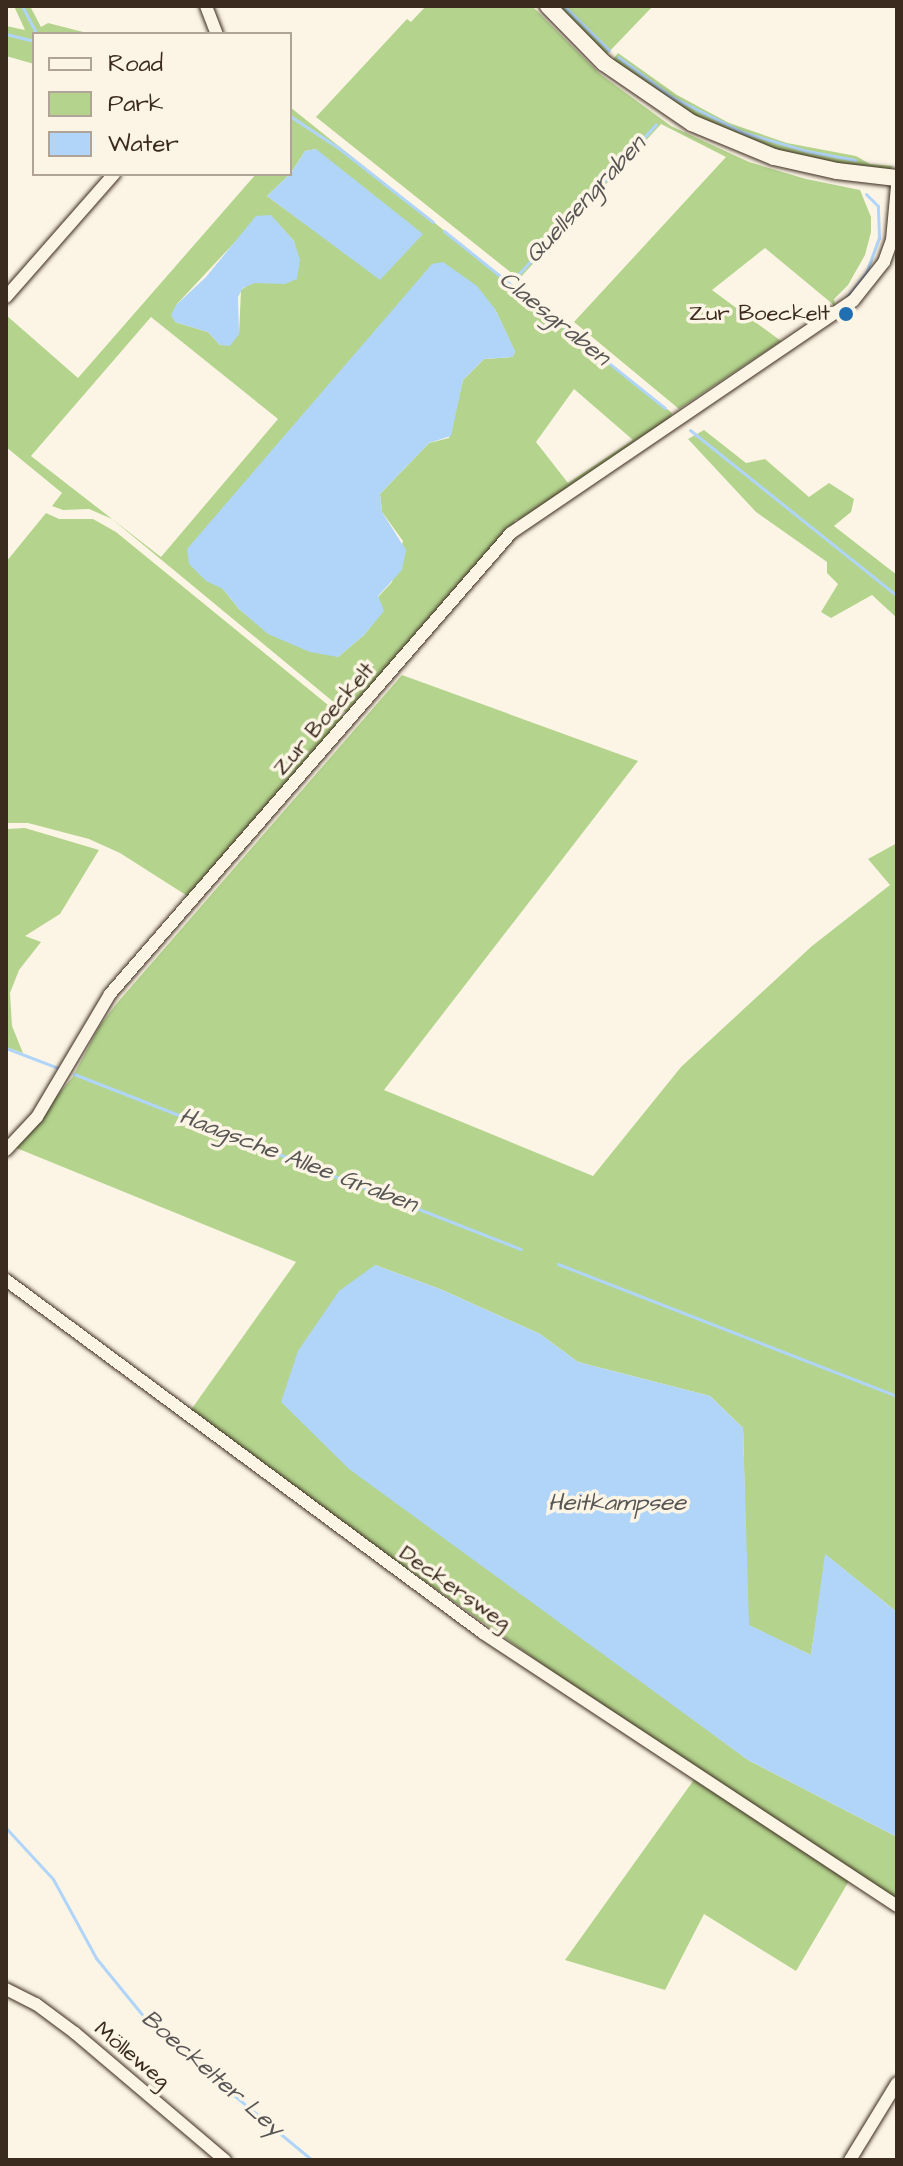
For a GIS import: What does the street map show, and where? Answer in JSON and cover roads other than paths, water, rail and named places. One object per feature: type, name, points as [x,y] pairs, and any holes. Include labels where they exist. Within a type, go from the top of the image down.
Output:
[{"type":"street","points":[[206,6],[216,32]]},
{"type":"street","points":[[548,6],[604,63],[692,123],[774,157],[837,171],[897,178]]},
{"type":"street","points":[[6,297],[112,176]]},
{"type":"street","name":"Zur Boeckelt","points":[[6,1150],[37,1117],[110,994],[511,533],[844,308],[891,261],[897,186]]},
{"type":"street","name":"Deckersweg","points":[[6,1280],[483,1633],[897,1906]]},
{"type":"street","name":"Mölleweg","points":[[6,1989],[36,2004],[75,2033],[225,2160]]},
{"type":"street","points":[[850,2160],[897,2083]]},
{"type":"water","points":[[316,149],[423,234],[380,280],[267,196],[288,176],[292,176],[305,151]]},
{"type":"water","points":[[271,215],[294,241],[300,260],[297,279],[285,284],[255,283],[243,288],[238,297],[239,334],[230,346],[220,345],[208,332],[175,322],[171,315],[176,305],[206,277],[256,216]]},
{"type":"water","points":[[443,262],[477,286],[495,309],[515,351],[513,357],[484,359],[463,380],[451,436],[429,443],[380,494],[382,512],[406,550],[402,570],[378,596],[384,611],[364,635],[338,657],[310,652],[268,634],[239,609],[223,589],[206,581],[189,564],[187,549],[432,264]]},
{"type":"water","name":"Heitkampsee","points":[[375,1265],[440,1289],[540,1334],[578,1362],[710,1396],[743,1428],[749,1625],[811,1655],[825,1554],[897,1612],[897,1837],[748,1760],[349,1469],[281,1402],[298,1351],[339,1291]]},
{"type":"waterway","name":"Claesgraben","points":[[22,6],[36,32]]},
{"type":"waterway","name":"Quellsengraben","points":[[564,6],[609,50]]},
{"type":"waterway","points":[[6,34],[32,40]]},
{"type":"waterway","points":[[618,57],[672,97],[742,132],[807,151],[855,160]]},
{"type":"waterway","name":"Claesgraben","points":[[292,117],[340,149],[433,222]]},
{"type":"waterway","name":"Quellsengraben","points":[[516,277],[656,124]]},
{"type":"waterway","points":[[847,297],[866,273],[879,238],[878,206],[866,194]]},
{"type":"waterway","name":"Claesgraben","points":[[444,231],[665,408]]},
{"type":"waterway","name":"Claesgraben","points":[[690,430],[897,596]]},
{"type":"waterway","name":"Haagsche Allee Graben","points":[[6,1048],[61,1069]]},
{"type":"waterway","name":"Haagsche Allee Graben","points":[[74,1074],[521,1249]]},
{"type":"waterway","name":"Haagsche Allee Graben","points":[[558,1264],[897,1396]]},
{"type":"waterway","name":"Boeckelter Ley","points":[[6,1828],[53,1879],[96,1958],[153,2028],[312,2160]]},
{"type":"place","name":"Zur Boeckelt","points":[[846,314]]}]
